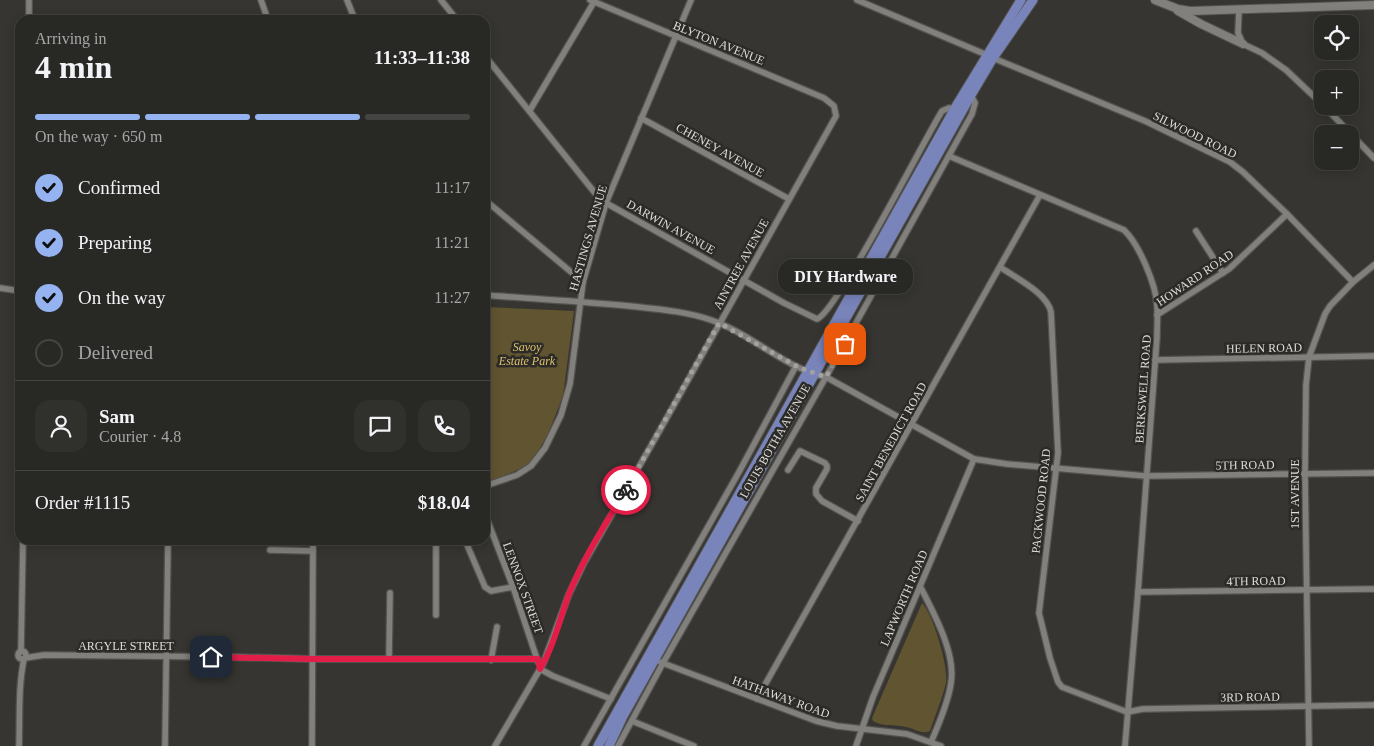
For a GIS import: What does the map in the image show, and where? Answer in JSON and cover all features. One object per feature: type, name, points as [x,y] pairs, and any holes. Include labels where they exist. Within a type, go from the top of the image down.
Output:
[{"type":"main road","name":"LOUIS BOTHA AVENUE","points":[[811,373],[871,274],[971,95],[1021,0]]},
{"type":"main road","name":"LOUIS BOTHA AVENUE","points":[[609,746],[623,716],[656,659],[811,373],[841,312],[954,109],[990,56],[1033,0]]},
{"type":"main road","points":[[1154,0],[1174,8],[1201,24],[1243,44]]},
{"type":"main road","points":[[1174,8],[1190,11],[1239,9],[1297,3],[1374,5]]},
{"type":"main road","name":"LOUIS BOTHA AVENUE","points":[[598,746],[656,659]]},
{"type":"street","points":[[29,0],[29,15]]},
{"type":"street","points":[[261,0],[266,15]]},
{"type":"street","points":[[346,0],[353,15]]},
{"type":"street","points":[[441,0],[453,15]]},
{"type":"street","name":"HASTINGS AVENUE","points":[[490,485],[529,468],[540,455],[563,411],[570,384],[583,282],[606,203],[691,0]]},
{"type":"street","name":"SILWOOD ROAD","points":[[857,0],[1145,121],[1225,158],[1243,172],[1287,214],[1353,282]]},
{"type":"street","points":[[530,110],[592,1]]},
{"type":"street","name":"BLYTON AVENUE","points":[[592,1],[824,98],[836,110]]},
{"type":"street","points":[[1239,9],[1238,34],[1243,44],[1262,53],[1286,70],[1314,96]]},
{"type":"street","name":"DARWIN AVENUE","points":[[490,62],[606,203],[784,303],[815,318]]},
{"type":"street","name":"LOUIS BOTHA AVENUE","points":[[618,746],[632,721],[656,659],[826,377],[949,156],[974,109],[975,103],[971,95]]},
{"type":"street","name":"LOUIS BOTHA AVENUE","points":[[815,318],[823,316],[831,306],[941,114],[947,108],[954,109]]},
{"type":"street","name":"AINTREE AVENUE","points":[[494,746],[540,669],[569,594],[584,563],[834,122],[836,110]]},
{"type":"street","points":[[1333,115],[1374,158]]},
{"type":"street","name":"CHENEY AVENUE","points":[[641,118],[789,199]]},
{"type":"street","name":"BERKSWELL ROAD","points":[[949,156],[1109,222],[1128,233],[1152,283],[1158,304],[1158,316],[1125,746]]},
{"type":"street","name":"SAINT BENEDICT ROAD","points":[[757,699],[1040,195]]},
{"type":"street","points":[[490,204],[583,282]]},
{"type":"street","name":"HOWARD ROAD","points":[[1158,316],[1243,257],[1287,214]]},
{"type":"street","points":[[1196,231],[1222,273]]},
{"type":"street","points":[[860,258],[869,263]]},
{"type":"street","name":"1ST AVENUE","points":[[1309,746],[1305,474],[1306,385],[1309,357],[1325,314],[1353,282],[1374,264]]},
{"type":"street","name":"PACKWOOD ROAD","points":[[1000,267],[1042,296],[1050,307],[1057,433],[1056,469],[1039,613],[1050,658],[1058,682],[1062,687],[1127,712]]},
{"type":"street","points":[[871,274],[880,279]]},
{"type":"street","points":[[0,288],[15,287]]},
{"type":"street","points":[[8,288],[15,290]]},
{"type":"street","points":[[490,295],[580,301],[670,311],[719,323],[796,366],[826,377],[974,459]]},
{"type":"street","points":[[831,306],[841,312]]},
{"type":"street","name":"HELEN ROAD","points":[[1155,360],[1374,356]]},
{"type":"street","name":"LOUIS BOTHA AVENUE","points":[[584,746],[735,480],[796,366]]},
{"type":"street","points":[[788,470],[800,451],[825,462],[827,469],[816,488],[816,494],[822,501],[858,521]]},
{"type":"street","name":"5TH ROAD","points":[[974,459],[1056,469],[1146,476],[1374,473]]},
{"type":"street","name":"LAPWORTH ROAD","points":[[856,746],[877,689],[974,459]]},
{"type":"street","name":"LENNOX STREET","points":[[490,527],[513,587],[540,669]]},
{"type":"street","points":[[20,746],[23,655],[23,545]]},
{"type":"street","points":[[165,746],[168,545]]},
{"type":"street","points":[[312,746],[313,545]]},
{"type":"street","points":[[436,545],[436,615]]},
{"type":"street","points":[[468,545],[485,588],[491,591],[513,587]]},
{"type":"street","points":[[270,550],[313,551]]},
{"type":"street","points":[[920,588],[939,626],[952,671],[950,690],[931,742]]},
{"type":"street","name":"4TH ROAD","points":[[1138,592],[1374,589]]},
{"type":"street","points":[[389,659],[390,593]]},
{"type":"street","points":[[491,660],[497,627]]},
{"type":"street","name":"ARGYLE STREET","points":[[23,655],[313,659],[538,659]]},
{"type":"street","name":"HATHAWAY ROAD","points":[[656,659],[821,723],[862,730],[903,733],[941,746]]},
{"type":"street","points":[[540,669],[610,699]]},
{"type":"street","name":"3RD ROAD","points":[[1127,712],[1143,709],[1374,705]]},
{"type":"street","points":[[632,721],[694,746]]},
{"type":"green space","name":"Savoy Estate Park","points":[[490,307],[574,311],[563,396],[548,434],[531,464],[490,482]]},
{"type":"green space","points":[[922,603],[935,629],[943,654],[946,676],[946,683],[930,731],[927,732],[902,726],[880,724],[873,721],[872,718]]},
{"type":"way so far","points":[[626,490],[719,323],[800,368],[826,377],[845,344]]},
{"type":"place","name":"DIY Hardware","points":[[845,344]]},
{"type":"route","points":[[211,657],[538,659],[540,669],[569,594],[584,563],[626,490]]}]
